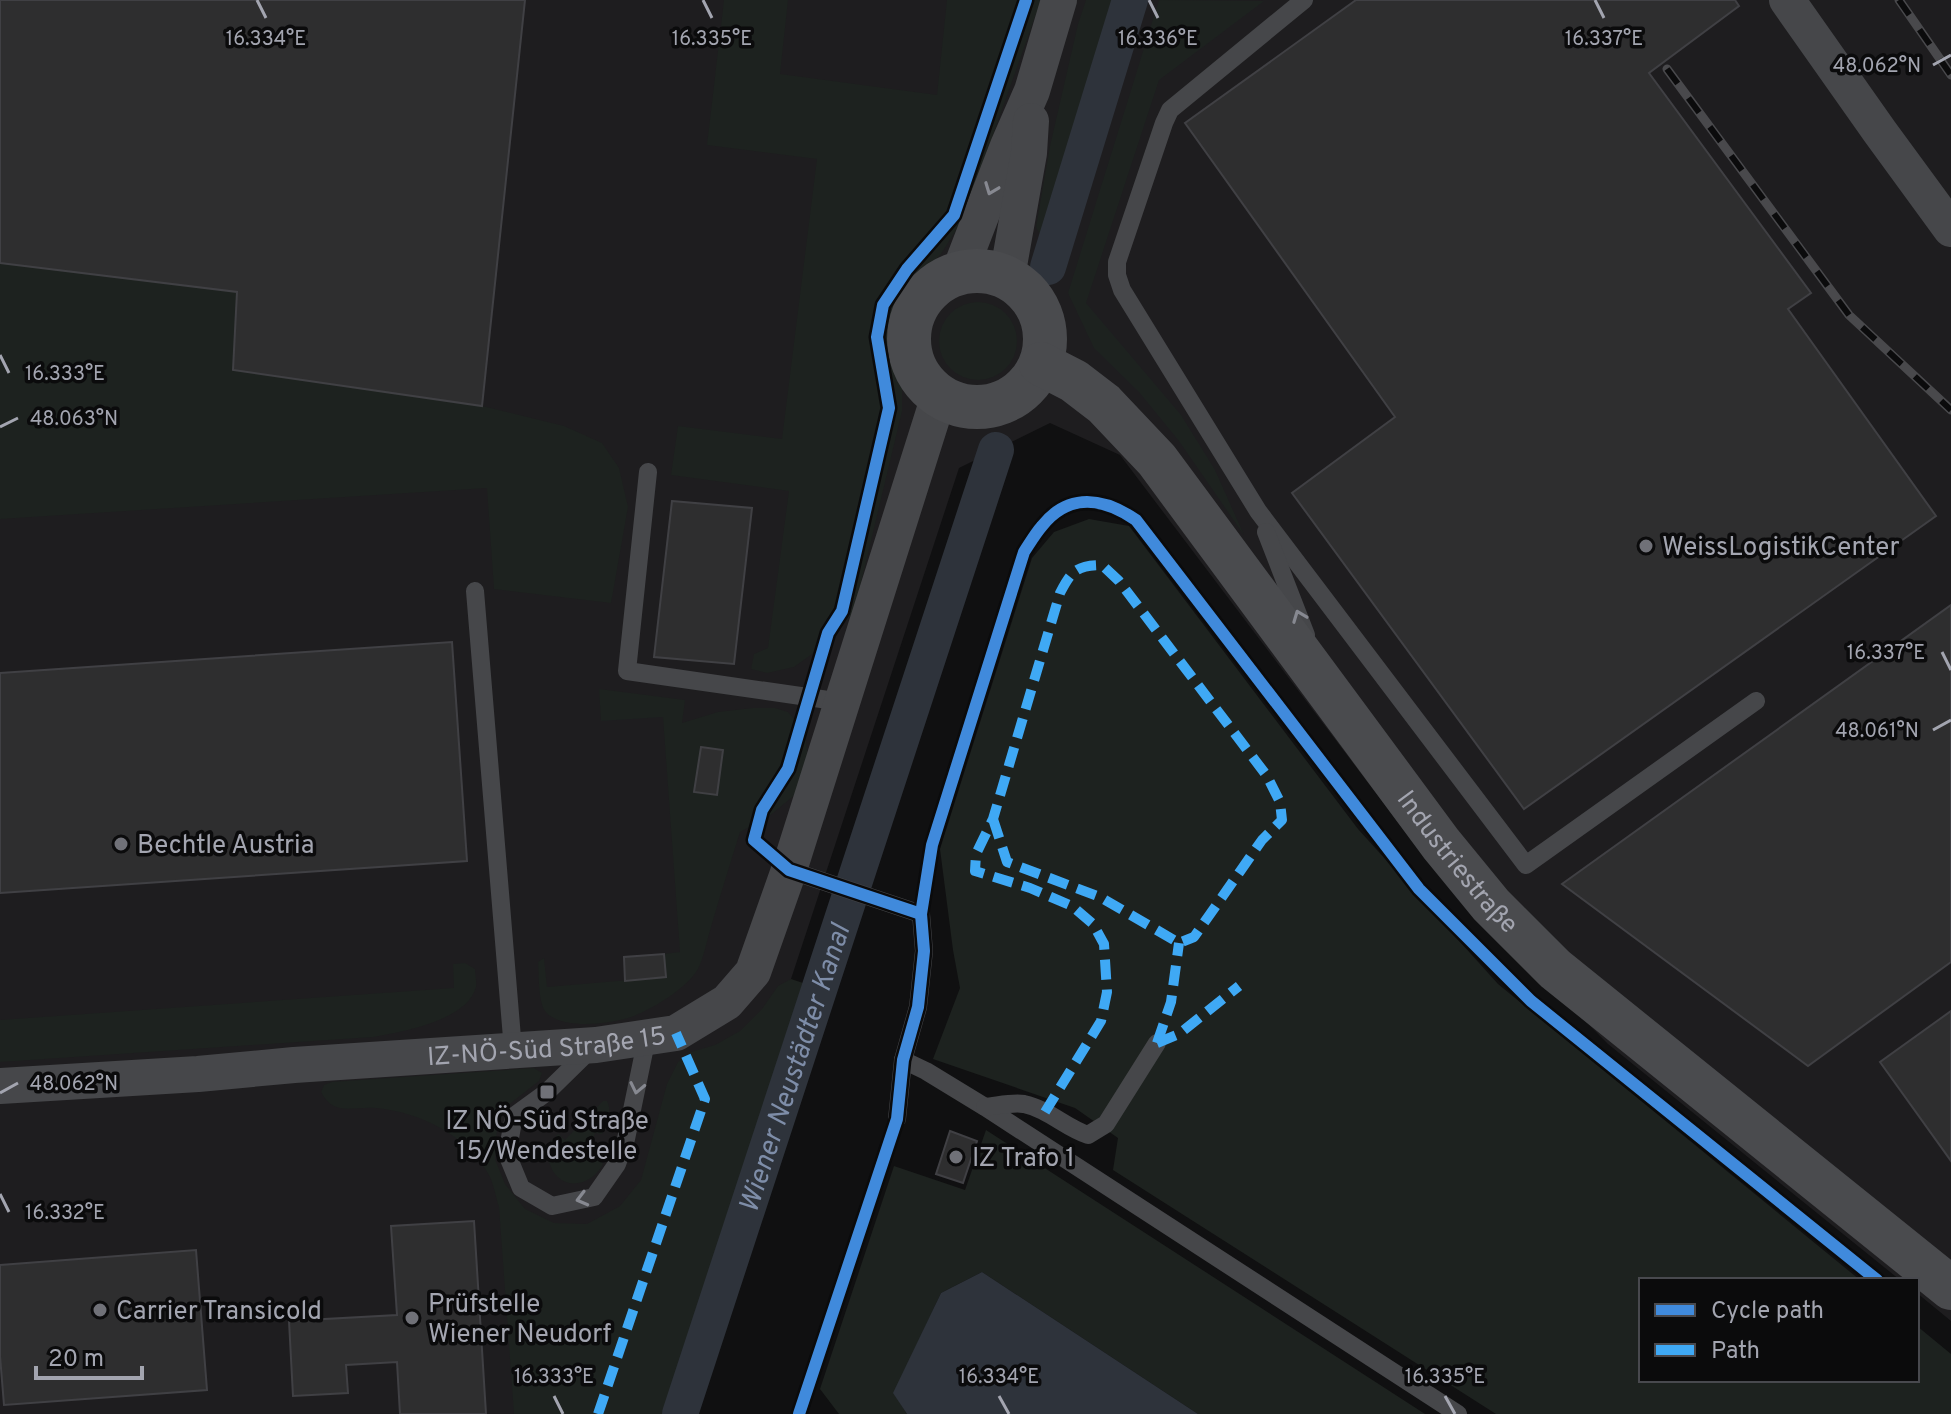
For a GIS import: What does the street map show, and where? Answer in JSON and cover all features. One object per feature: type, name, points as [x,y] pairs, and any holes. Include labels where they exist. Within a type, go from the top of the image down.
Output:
[{"type":"street","points":[[959,273],[1032,91],[1059,0]]},
{"type":"street","points":[[1787,0],[1951,229]]},
{"type":"street","points":[[1007,277],[1029,153],[1032,91]]},
{"type":"street","points":[[983,271],[1007,277],[1027,292],[1041,313],[1046,339],[1041,364],[1024,389],[998,404],[968,407],[939,396],[921,378],[910,355],[909,328],[918,304],[935,285],[959,273],[983,271]]},
{"type":"street","name":"Industriestraße","points":[[1041,364],[1074,381],[1104,404],[1157,460],[1441,844],[1491,905],[1555,969],[1951,1288]]},
{"type":"street","name":"IZ-NÖ-Süd Straße 15","points":[[0,1086],[596,1045],[676,1033],[727,1002],[753,972],[789,870],[939,396]]},
{"type":"lane","points":[[1304,0],[1170,110],[1117,262],[1122,290],[1258,511],[1526,865],[1756,701]]},
{"type":"lane","points":[[648,472],[627,671],[842,702]]},
{"type":"lane","points":[[1258,511],[1327,689]]},
{"type":"lane","points":[[475,591],[513,1050]]},
{"type":"lane","points":[[789,870],[921,914],[924,951],[918,1007],[903,1060],[897,1119]]},
{"type":"lane","points":[[596,1045],[547,1092],[514,1116],[507,1154],[521,1188],[552,1206],[594,1197],[617,1164],[626,1139],[647,1037]]},
{"type":"lane","points":[[985,1107],[1023,1104],[1088,1135],[1106,1124],[1157,1043]]},
{"type":"lane","points":[[903,1060],[985,1107],[1458,1414]]},
{"type":"shaded area","points":[[0,0],[1951,0],[1951,1321],[1919,1295],[1919,1278],[1898,1278],[1608,1044],[1428,862],[1120,455],[1050,423],[959,468],[791,979],[700,1105],[588,1414],[0,1414]]},
{"type":"shaded area","points":[[724,0],[788,0],[780,74],[937,95],[947,0],[1041,0],[963,219],[941,254],[918,277],[898,307],[890,333],[893,363],[902,388],[902,411],[854,612],[826,644],[794,667],[767,673],[751,669],[754,654],[768,648],[789,491],[671,475],[678,426],[782,439],[817,159],[707,145]]},
{"type":"shaded area","points":[[1086,0],[1121,0],[1045,244],[1036,227],[1050,146]]},
{"type":"shaded area","points":[[1159,0],[1264,1],[1159,80],[1086,303],[1181,415],[1215,470],[1244,535],[1179,441],[1139,392],[1094,348],[1068,293]]},
{"type":"shaded area","points":[[0,263],[237,292],[233,370],[482,406],[564,426],[602,443],[619,468],[628,507],[611,603],[494,589],[487,488],[0,519]]},
{"type":"shaded area","points":[[978,302],[993,305],[1006,313],[1014,326],[1017,341],[1014,356],[1006,369],[993,377],[978,380],[963,377],[950,369],[942,356],[939,341],[942,326],[950,313],[963,305]]},
{"type":"shaded area","points":[[1089,519],[1129,526],[1358,829],[1498,984],[1858,1278],[1639,1278],[1639,1382],[1919,1382],[1919,1328],[1951,1354],[1951,1414],[1496,1414],[1113,1170],[1118,1138],[1075,1108],[933,1059],[960,988],[940,849],[1032,558],[1054,532]]},
{"type":"shaded area","points":[[599,689],[685,700],[682,723],[718,712],[753,708],[775,708],[788,712],[805,732],[808,758],[797,793],[767,818],[740,832],[702,959],[693,976],[669,997],[634,1016],[587,1024],[562,1021],[545,1011],[540,994],[538,962],[544,958],[547,987],[665,977],[664,954],[680,952],[663,717],[601,721]]},
{"type":"shaded area","points":[[465,963],[475,969],[476,987],[470,999],[447,1016],[400,1032],[373,1037],[0,1062],[0,1020],[454,988],[453,964]]},
{"type":"shaded area","points":[[791,979],[803,983],[662,1414],[514,1414],[499,1207],[490,1177],[470,1149],[442,1129],[393,1110],[338,1108],[321,1092],[324,1085],[534,1068],[542,1073],[539,1081],[507,1106],[497,1128],[495,1159],[505,1184],[525,1209],[554,1223],[587,1224],[620,1206],[641,1180],[667,1084],[678,1062],[691,1052],[715,1045],[740,1031],[762,1009],[778,986]]},
{"type":"shaded area","points":[[603,1101],[609,1105],[608,1118],[602,1134],[595,1133],[588,1154],[603,1164],[588,1180],[568,1183],[554,1173],[546,1150],[558,1134],[565,1140]]},
{"type":"shaded area","points":[[986,1130],[1425,1414],[1198,1414],[982,1272],[941,1293],[894,1393],[907,1414],[839,1414],[820,1389],[894,1166],[965,1190]]},
{"type":"shaded area","points":[[982,1272],[1198,1414],[907,1414],[893,1393],[941,1293]]},
{"type":"building","points":[[0,0],[525,0],[482,406],[233,370],[237,292],[0,263]]},
{"type":"building","points":[[1356,0],[1735,0],[1739,6],[1649,73],[1811,293],[1788,309],[1936,516],[1524,809],[1292,493],[1395,417],[1185,123]]},
{"type":"building","points":[[672,501],[752,508],[734,664],[654,657]]},
{"type":"building","points":[[1951,605],[1951,962],[1808,1066],[1562,884]]},
{"type":"building","points":[[452,642],[467,861],[0,893],[0,673]]},
{"type":"building","points":[[701,747],[723,750],[717,795],[694,792]]},
{"type":"building","points":[[664,954],[666,977],[625,981],[624,957]]},
{"type":"building","points":[[1951,1011],[1951,1161],[1880,1062]]},
{"type":"building","name":"IZ Trafo 1","points":[[950,1131],[977,1141],[963,1183],[936,1174]]},
{"type":"building","name":"Prüfstelle Wiener Neudorf","points":[[474,1221],[486,1414],[400,1414],[397,1362],[346,1365],[348,1393],[293,1396],[289,1321],[397,1315],[391,1226]]},
{"type":"building","name":"Carrier Transicold","points":[[196,1250],[207,1390],[4,1405],[0,1356],[0,1265]]},
{"type":"waterway","name":"Wiener Neustädter Kanal","points":[[1048,267],[1130,0]]},
{"type":"waterway","name":"Wiener Neustädter Kanal","points":[[680,1414],[996,450]]},
{"type":"railway","points":[[1899,0],[1951,75]]},
{"type":"railway","points":[[1667,69],[1849,315],[1951,410]]},
{"type":"marked path","points":[[993,819],[1007,862],[1100,897],[1179,943],[1194,937],[1262,840],[1282,820],[1280,802],[1267,776],[1119,581],[1102,565],[1086,566],[1075,571],[1060,593],[993,819],[976,854],[975,871],[1030,888],[1072,906],[1093,924],[1104,944],[1107,992],[1101,1021],[1045,1112]]},
{"type":"marked path","points":[[1157,1043],[1171,1002],[1179,943]]},
{"type":"marked path","points":[[1157,1043],[1179,1034],[1239,986]]},
{"type":"marked path","points":[[598,1414],[705,1099],[676,1033]]},
{"type":"cycle path","points":[[921,914],[789,870],[754,840],[762,810],[788,769],[828,633],[842,611],[889,408],[877,337],[883,305],[907,269],[954,215],[1026,0]]},
{"type":"cycle path","points":[[799,1414],[897,1119],[903,1060],[918,1007],[924,951],[921,914],[932,845],[1024,552],[1052,515],[1075,503],[1099,503],[1136,520],[1419,889],[1531,1001],[1875,1278]]},
{"type":"place","name":"WeissLogistikCenter","points":[[1646,546]]},
{"type":"place","name":"Bechtle Austria","points":[[121,844]]},
{"type":"place","name":"IZ NÖ-Süd Straße 15/Wendestelle","points":[[547,1092]]},
{"type":"place","name":"IZ Trafo 1","points":[[956,1157]]},
{"type":"place","name":"Carrier Transicold","points":[[100,1310]]},
{"type":"place","name":"Prüfstelle Wiener Neudorf","points":[[412,1318]]}]
